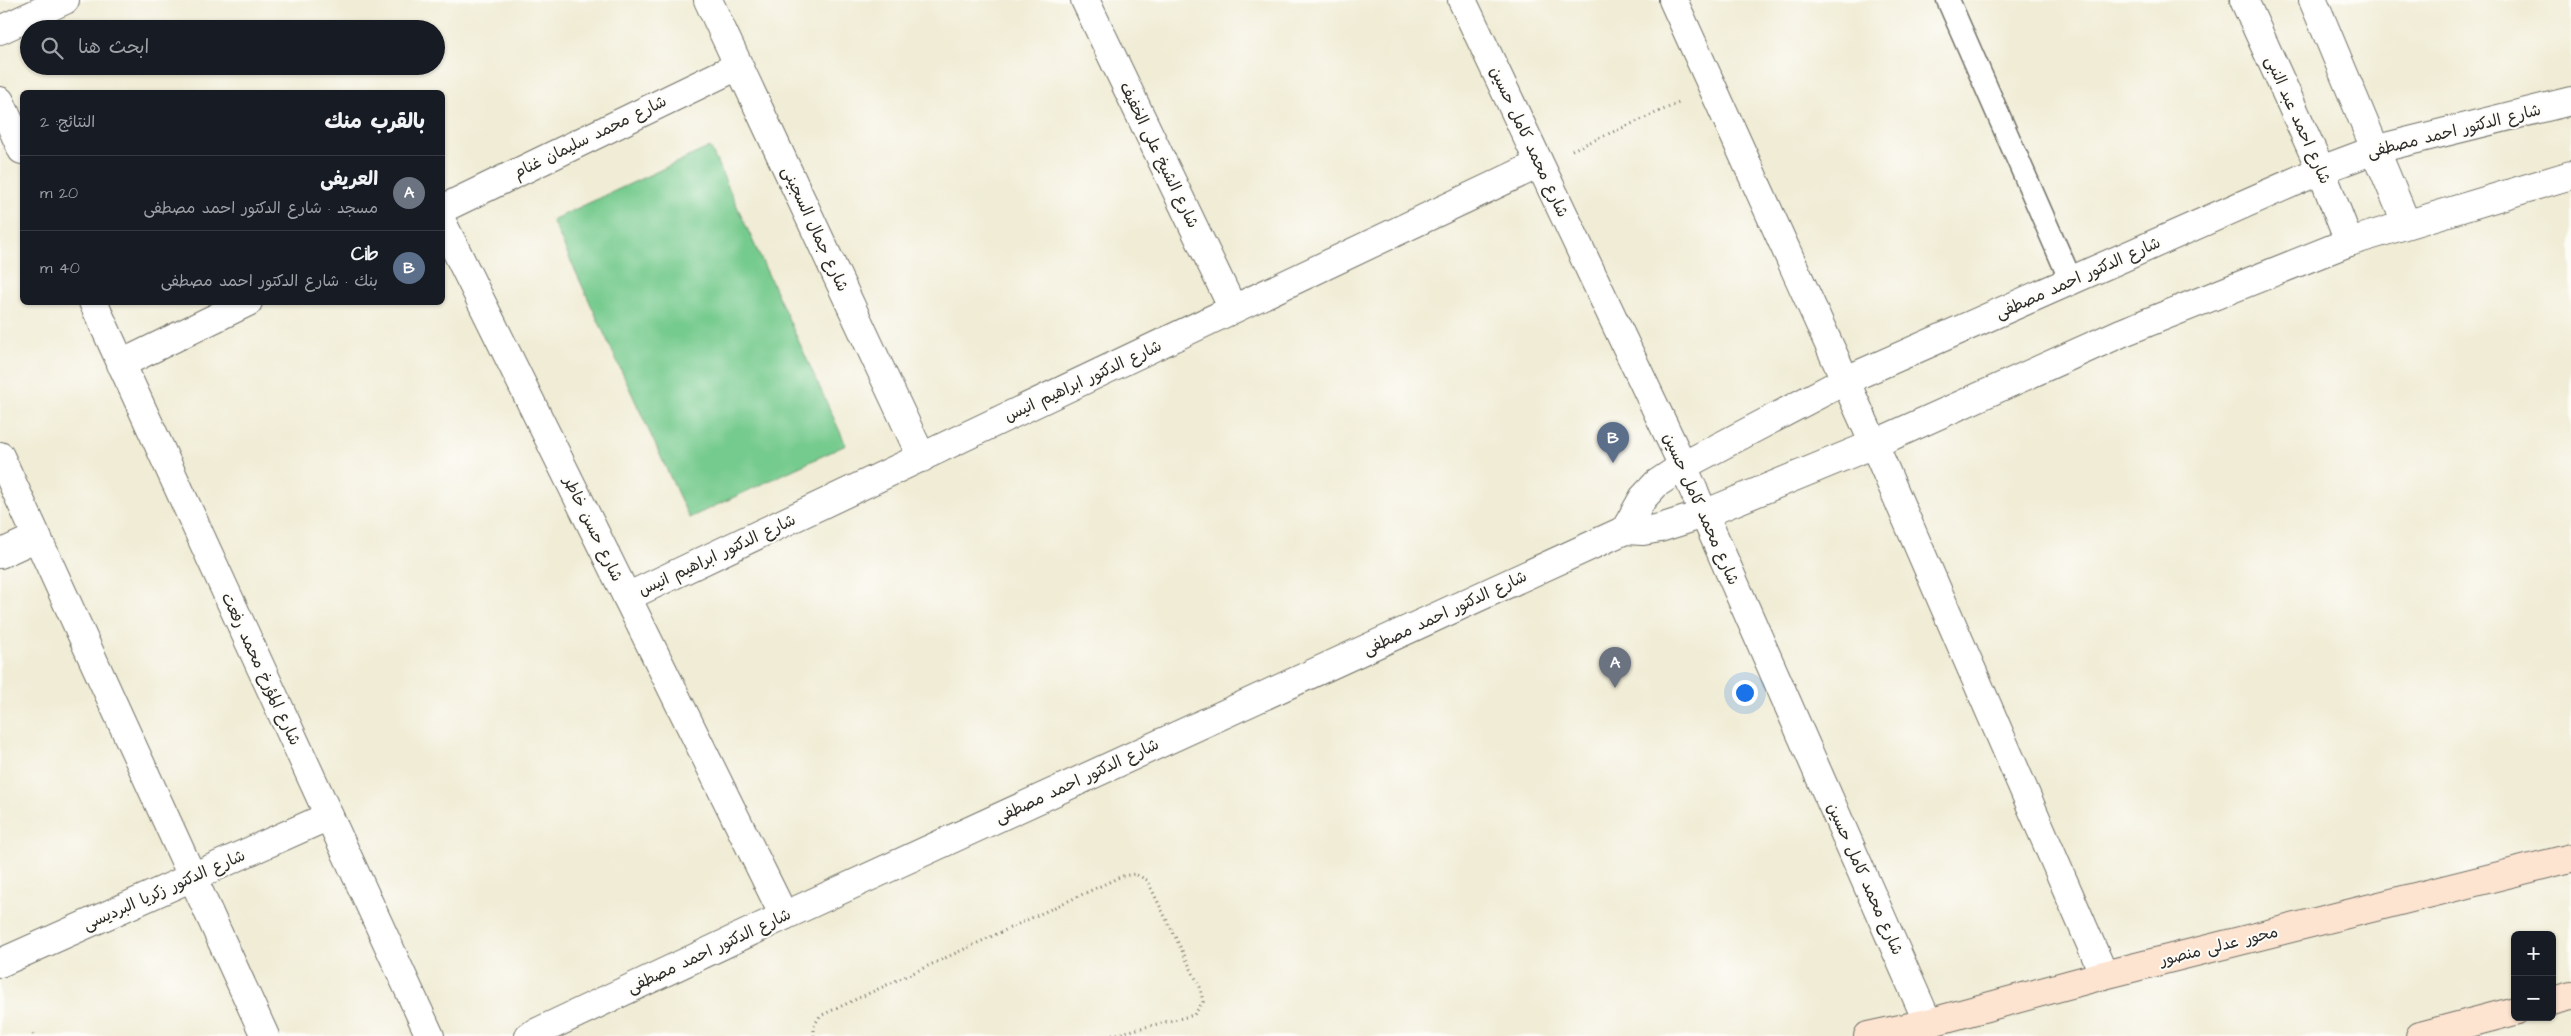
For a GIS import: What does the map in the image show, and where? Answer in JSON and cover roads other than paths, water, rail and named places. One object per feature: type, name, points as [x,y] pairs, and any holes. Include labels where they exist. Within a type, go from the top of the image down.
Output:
[{"type":"main road","name":"محور عدلى منصور","points":[[1868,1036],[1928,1023],[2104,974],[2571,858]]},
{"type":"main road","points":[[2556,1000],[2571,996]]},
{"type":"main road","points":[[2420,1036],[2511,1012]]},
{"type":"street","points":[[22,20],[65,0]]},
{"type":"street","name":"شارع جمال السجينى","points":[[708,0],[922,458]]},
{"type":"street","name":"شارع الشيخ على الخفيف","points":[[1085,0],[1233,310]]},
{"type":"street","name":"شارع محمد كامل حسين","points":[[1462,0],[1683,466],[1928,1023]]},
{"type":"street","points":[[1673,0],[1874,444],[2104,974]]},
{"type":"street","name":"شارع احمد عبد النبى","points":[[2244,0],[2321,170],[2349,242]]},
{"type":"street","points":[[2312,0],[2377,149],[2406,223]]},
{"type":"street","points":[[0,30],[20,21]]},
{"type":"street","name":"شارع محمد سليمان غنام","points":[[445,208],[738,66]]},
{"type":"street","points":[[0,101],[20,146]]},
{"type":"street","name":"شارع الدكتور احمد مصطفى","points":[[1625,530],[1643,498],[1656,484],[1683,466],[1844,381],[2321,170],[2377,149],[2571,101]]},
{"type":"street","name":"شارع الدكتور ابراهيم انيس","points":[[627,598],[1539,164]]},
{"type":"street","name":"شارع الدكتور احمد مصطفى","points":[[529,1036],[784,916],[1625,530],[1643,531],[1660,528],[1704,514],[1874,444],[2121,333],[2349,242],[2406,223],[2571,175]]},
{"type":"street","name":"شارع حسن خاطر","points":[[445,228],[784,916]]},
{"type":"street","name":"شارع المؤرخ محمد رفعت","points":[[94,305],[430,1036]]},
{"type":"street","points":[[121,364],[242,305]]},
{"type":"street","points":[[0,456],[265,1036]]},
{"type":"street","points":[[0,554],[37,537]]},
{"type":"street","name":"شارع الدكتور زكريا البرديسى","points":[[0,963],[329,816]]},
{"type":"lane","points":[[1948,0],[2071,281]]},
{"type":"place","name":"Cib","points":[[1613,463]]},
{"type":"place","name":"العريفى","points":[[1615,688]]}]
